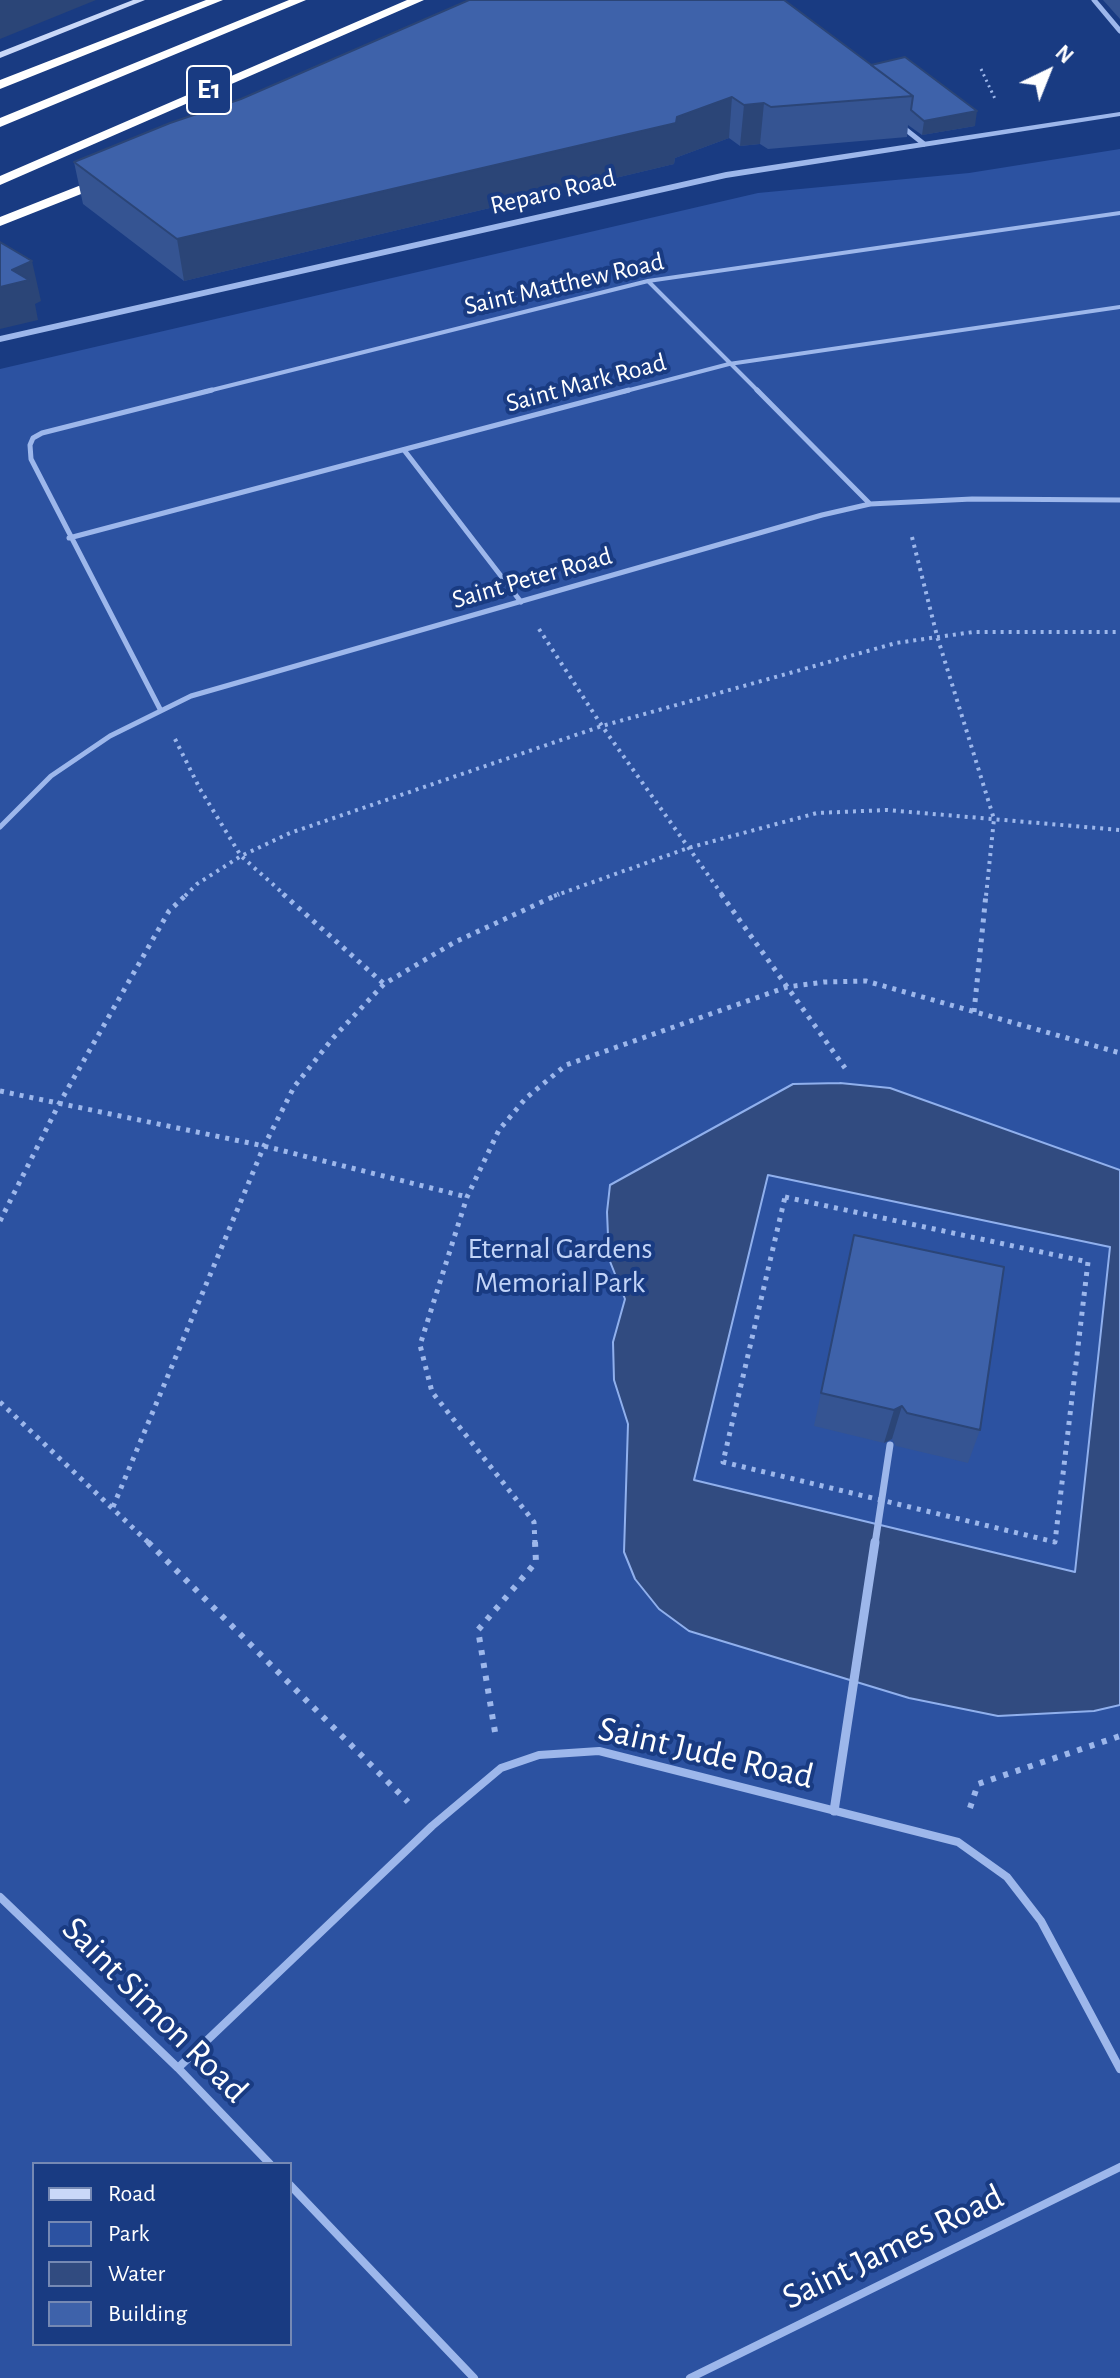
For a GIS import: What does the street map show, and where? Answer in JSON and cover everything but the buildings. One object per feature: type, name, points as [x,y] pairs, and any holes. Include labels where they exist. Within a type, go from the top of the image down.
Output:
[{"type":"highway","points":[[0,85],[217,0]]},
{"type":"highway","name":"E1","points":[[0,123],[300,0]]},
{"type":"highway","name":"E1","points":[[0,181],[418,0]]},
{"type":"highway","points":[[0,222],[125,172]]},
{"type":"main road","points":[[0,55],[141,0]]},
{"type":"street","points":[[1094,0],[1120,31]]},
{"type":"street","name":"Reparo Road","points":[[0,339],[726,175],[1120,114]]},
{"type":"street","points":[[899,125],[924,144]]},
{"type":"street","points":[[404,450],[521,602]]},
{"type":"street","points":[[834,1811],[890,1445]]},
{"type":"lane","name":"Saint Matthew Road","points":[[69,538],[31,459],[30,445],[33,438],[42,433],[648,281],[1120,213]]},
{"type":"lane","points":[[648,281],[870,504]]},
{"type":"lane","name":"Saint Mark Road","points":[[69,538],[729,364],[1120,307]]},
{"type":"lane","name":"Saint Peter Road","points":[[0,827],[51,776],[110,736],[191,696],[822,515],[870,504],[903,501],[1120,500]]},
{"type":"lane","points":[[69,538],[160,709]]},
{"type":"lane","name":"Saint Jude Road","points":[[178,2068],[432,1826],[501,1768],[539,1755],[599,1751],[958,1842],[1007,1877],[1041,1921],[1120,2069]]},
{"type":"lane","name":"Saint Simon Road","points":[[0,1897],[178,2068],[268,2162]]},
{"type":"lane","name":"Saint James Road","points":[[690,2378],[1120,2167]]},
{"type":"lane","points":[[292,2187],[474,2378]]},
{"type":"path","points":[[903,501],[937,636],[994,819],[974,1012]]},
{"type":"path","points":[[521,602],[602,726],[845,1068]]},
{"type":"path","points":[[0,1221],[59,1104],[169,911],[197,884],[241,856],[290,833],[602,726],[896,643],[973,632],[1120,632]]},
{"type":"path","points":[[160,709],[200,789],[241,856],[384,984]]},
{"type":"path","points":[[113,1507],[264,1146],[294,1087],[333,1038],[384,984],[502,918],[576,886],[688,848],[817,813],[887,810],[1120,830]]},
{"type":"path","points":[[501,1768],[478,1630],[536,1562],[534,1522],[432,1392],[420,1345],[467,1197],[499,1130],[526,1098],[566,1065],[787,987],[824,982],[866,981],[1120,1053]]},
{"type":"path","points":[[0,1091],[264,1146],[467,1197]]},
{"type":"path","points":[[785,1197],[1088,1262],[1055,1542],[882,1501],[723,1462],[785,1197]]},
{"type":"path","points":[[0,1402],[113,1507],[432,1826]]},
{"type":"path","points":[[958,1842],[978,1784],[1120,1736]]},
{"type":"green space","name":"Eternal Gardens Memorial Park","points":[[1120,149],[1120,2378],[0,2378],[0,369],[758,193],[969,173]]},
{"type":"water","points":[[840,1083],[890,1088],[1120,1170],[1120,1705],[1094,1711],[998,1716],[909,1698],[689,1631],[659,1609],[635,1579],[624,1552],[628,1424],[614,1380],[613,1342],[625,1299],[609,1259],[607,1212],[610,1185],[793,1084]],"holes":[[[768,1175],[1110,1247],[1075,1572],[694,1480]]]}]
